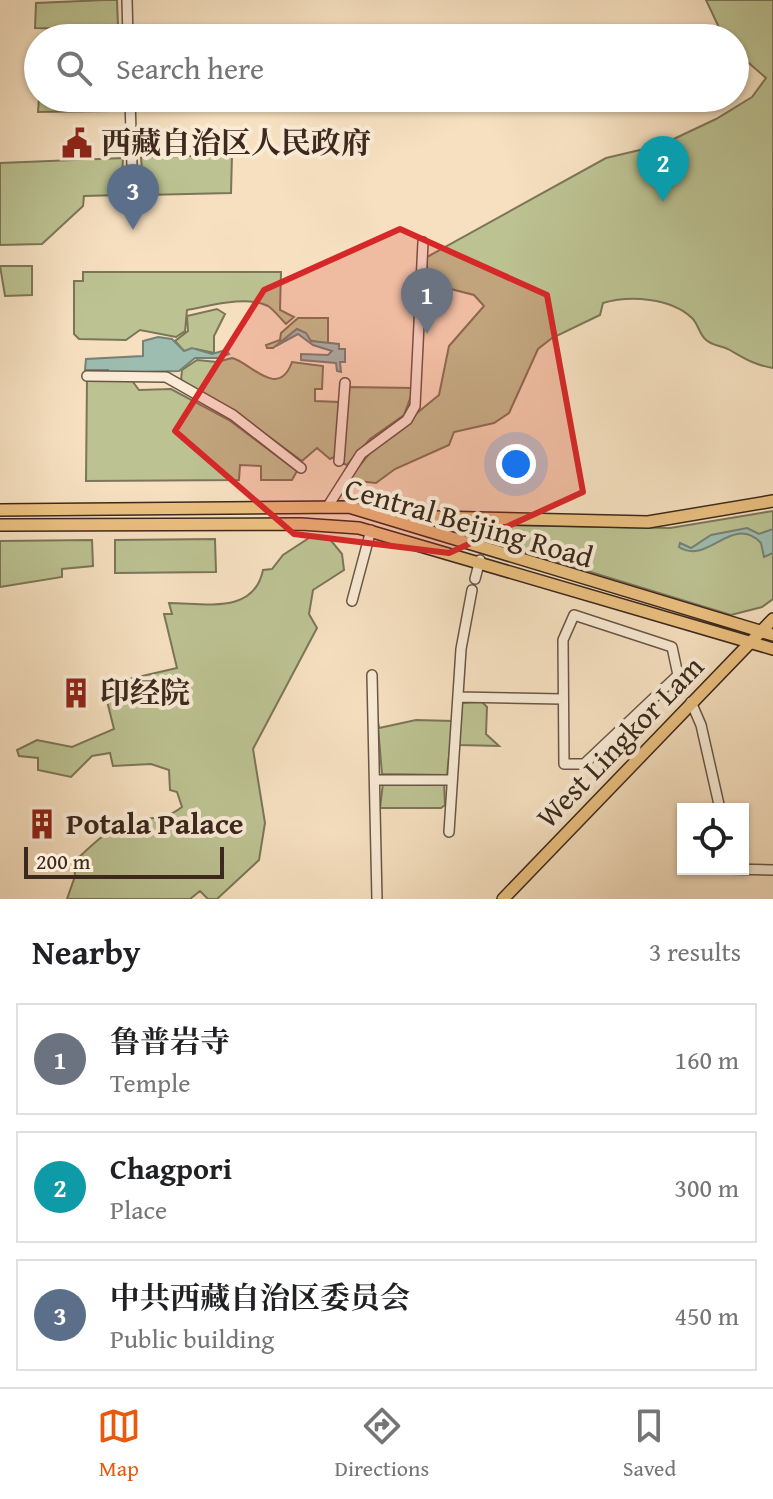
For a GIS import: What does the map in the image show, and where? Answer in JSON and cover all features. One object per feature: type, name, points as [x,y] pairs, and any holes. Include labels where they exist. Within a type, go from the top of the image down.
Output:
[{"type":"main road","points":[[378,515],[648,522],[773,501]]},
{"type":"main road","name":"Central Beijing Road","points":[[0,510],[349,507],[773,635]]},
{"type":"main road","name":"Central Beijing Road","points":[[0,525],[301,524],[371,530],[773,649]]},
{"type":"main road","name":"West Lingkor Lam","points":[[503,899],[773,619]]},
{"type":"street","points":[[127,0],[128,24]]},
{"type":"street","points":[[130,112],[133,201]]},
{"type":"street","points":[[328,506],[361,454],[407,420],[415,406],[423,242]]},
{"type":"street","points":[[87,376],[166,377],[233,415],[301,468]]},
{"type":"street","points":[[339,461],[345,383]]},
{"type":"street","points":[[352,601],[371,530]]},
{"type":"street","points":[[475,579],[480,560]]},
{"type":"street","points":[[449,832],[461,649],[472,590]]},
{"type":"street","points":[[574,615],[672,647],[677,659],[678,675],[584,764],[564,764],[562,699],[563,640],[574,615]]},
{"type":"street","points":[[372,675],[377,780],[377,899]]},
{"type":"street","points":[[458,697],[562,699]]},
{"type":"street","points":[[691,702],[701,725],[719,803]]},
{"type":"street","points":[[377,780],[452,780]]},
{"type":"street","points":[[749,869],[773,870]]},
{"type":"highlighted area","points":[[400,229],[547,295],[583,492],[449,553],[294,534],[175,431],[264,290]]},
{"type":"green space","points":[[117,0],[118,24],[35,24],[36,3]]},
{"type":"green space","points":[[706,0],[773,0],[773,368],[710,343],[692,318],[673,306],[637,299],[603,303],[600,315],[552,338],[538,349],[509,413],[494,423],[454,432],[449,445],[395,469],[376,483],[348,480],[373,449],[439,395],[449,346],[484,306],[474,295],[427,283],[427,257],[606,158],[661,145],[727,112],[749,112],[749,99],[766,78],[749,63],[749,24],[717,24]]},
{"type":"green space","points":[[232,155],[231,193],[144,195],[141,157]]},
{"type":"green space","points":[[123,158],[121,195],[84,196],[83,206],[42,244],[0,245],[0,163]]},
{"type":"green space","points":[[0,266],[32,266],[32,295],[5,296]]},
{"type":"green space","points":[[83,272],[281,272],[280,310],[294,317],[286,324],[268,306],[249,301],[228,302],[187,310],[185,331],[176,337],[140,330],[126,340],[79,339],[74,334],[74,281],[83,281]]},
{"type":"green space","points":[[217,309],[225,314],[214,336],[214,353],[196,349],[184,351],[175,341],[188,331],[187,316]]},
{"type":"green space","points":[[298,318],[328,318],[328,345],[309,340],[297,329],[273,348],[267,348],[266,345],[280,340],[281,333]]},
{"type":"green space","points":[[232,358],[271,379],[286,373],[292,362],[323,366],[322,389],[315,389],[315,401],[339,402],[336,456],[330,459],[317,448],[302,461],[234,411],[181,381],[182,370],[197,360],[217,362]]},
{"type":"green space","points":[[87,378],[130,378],[139,390],[171,389],[229,420],[297,471],[292,480],[261,480],[261,466],[240,465],[239,480],[86,481]]},
{"type":"green space","points":[[348,387],[414,388],[404,415],[370,439],[347,465],[342,463]]},
{"type":"green space","points":[[773,511],[773,599],[762,607],[731,615],[486,540],[493,525],[670,528]]},
{"type":"green space","points":[[309,538],[329,538],[342,554],[344,570],[313,590],[309,614],[317,628],[253,749],[265,823],[259,860],[217,899],[208,899],[200,891],[190,899],[67,899],[75,876],[74,862],[120,826],[175,812],[182,807],[177,792],[170,790],[169,770],[151,764],[113,766],[110,753],[92,756],[71,777],[38,770],[38,758],[19,756],[17,750],[37,740],[72,747],[114,729],[103,685],[177,668],[164,614],[172,614],[169,603],[212,604],[239,600],[250,594],[258,584],[263,570],[272,569],[283,555]]},
{"type":"green space","points":[[215,539],[216,572],[115,573],[115,540]]},
{"type":"green space","points":[[92,540],[93,566],[62,569],[62,577],[0,587],[0,541]]},
{"type":"green space","points":[[482,702],[487,707],[486,734],[499,746],[459,745],[462,703]]},
{"type":"green space","points":[[377,716],[379,728],[416,720],[453,721],[447,775],[382,774]]},
{"type":"green space","points":[[383,783],[444,783],[445,805],[441,808],[380,808]]},
{"type":"shaded area","points":[[297,329],[306,333],[311,341],[339,344],[339,349],[345,349],[345,362],[340,362],[341,372],[337,371],[336,363],[301,360],[301,354],[328,355],[332,351],[313,345],[298,334],[276,346]]},
{"type":"shaded area","points":[[158,337],[172,339],[184,351],[192,348],[212,354],[226,350],[229,354],[219,358],[195,358],[179,371],[108,373],[108,370],[85,370],[86,359],[143,356],[143,341]]},
{"type":"shaded area","points":[[747,528],[759,534],[773,529],[773,553],[764,557],[761,543],[750,535],[740,534],[700,550],[690,551],[679,547],[680,543],[691,548],[711,535]]},
{"type":"place","name":"西藏自治区人民政府","points":[[77,143]]},
{"type":"place","name":"Chagpori","points":[[663,202]]},
{"type":"place","name":"中共西藏自治区委员会","points":[[133,230]]},
{"type":"place","name":"鲁普岩寺","points":[[427,334]]},
{"type":"place","name":"印经院","points":[[76,693]]},
{"type":"place","name":"Potala Palace","points":[[42,824]]}]
